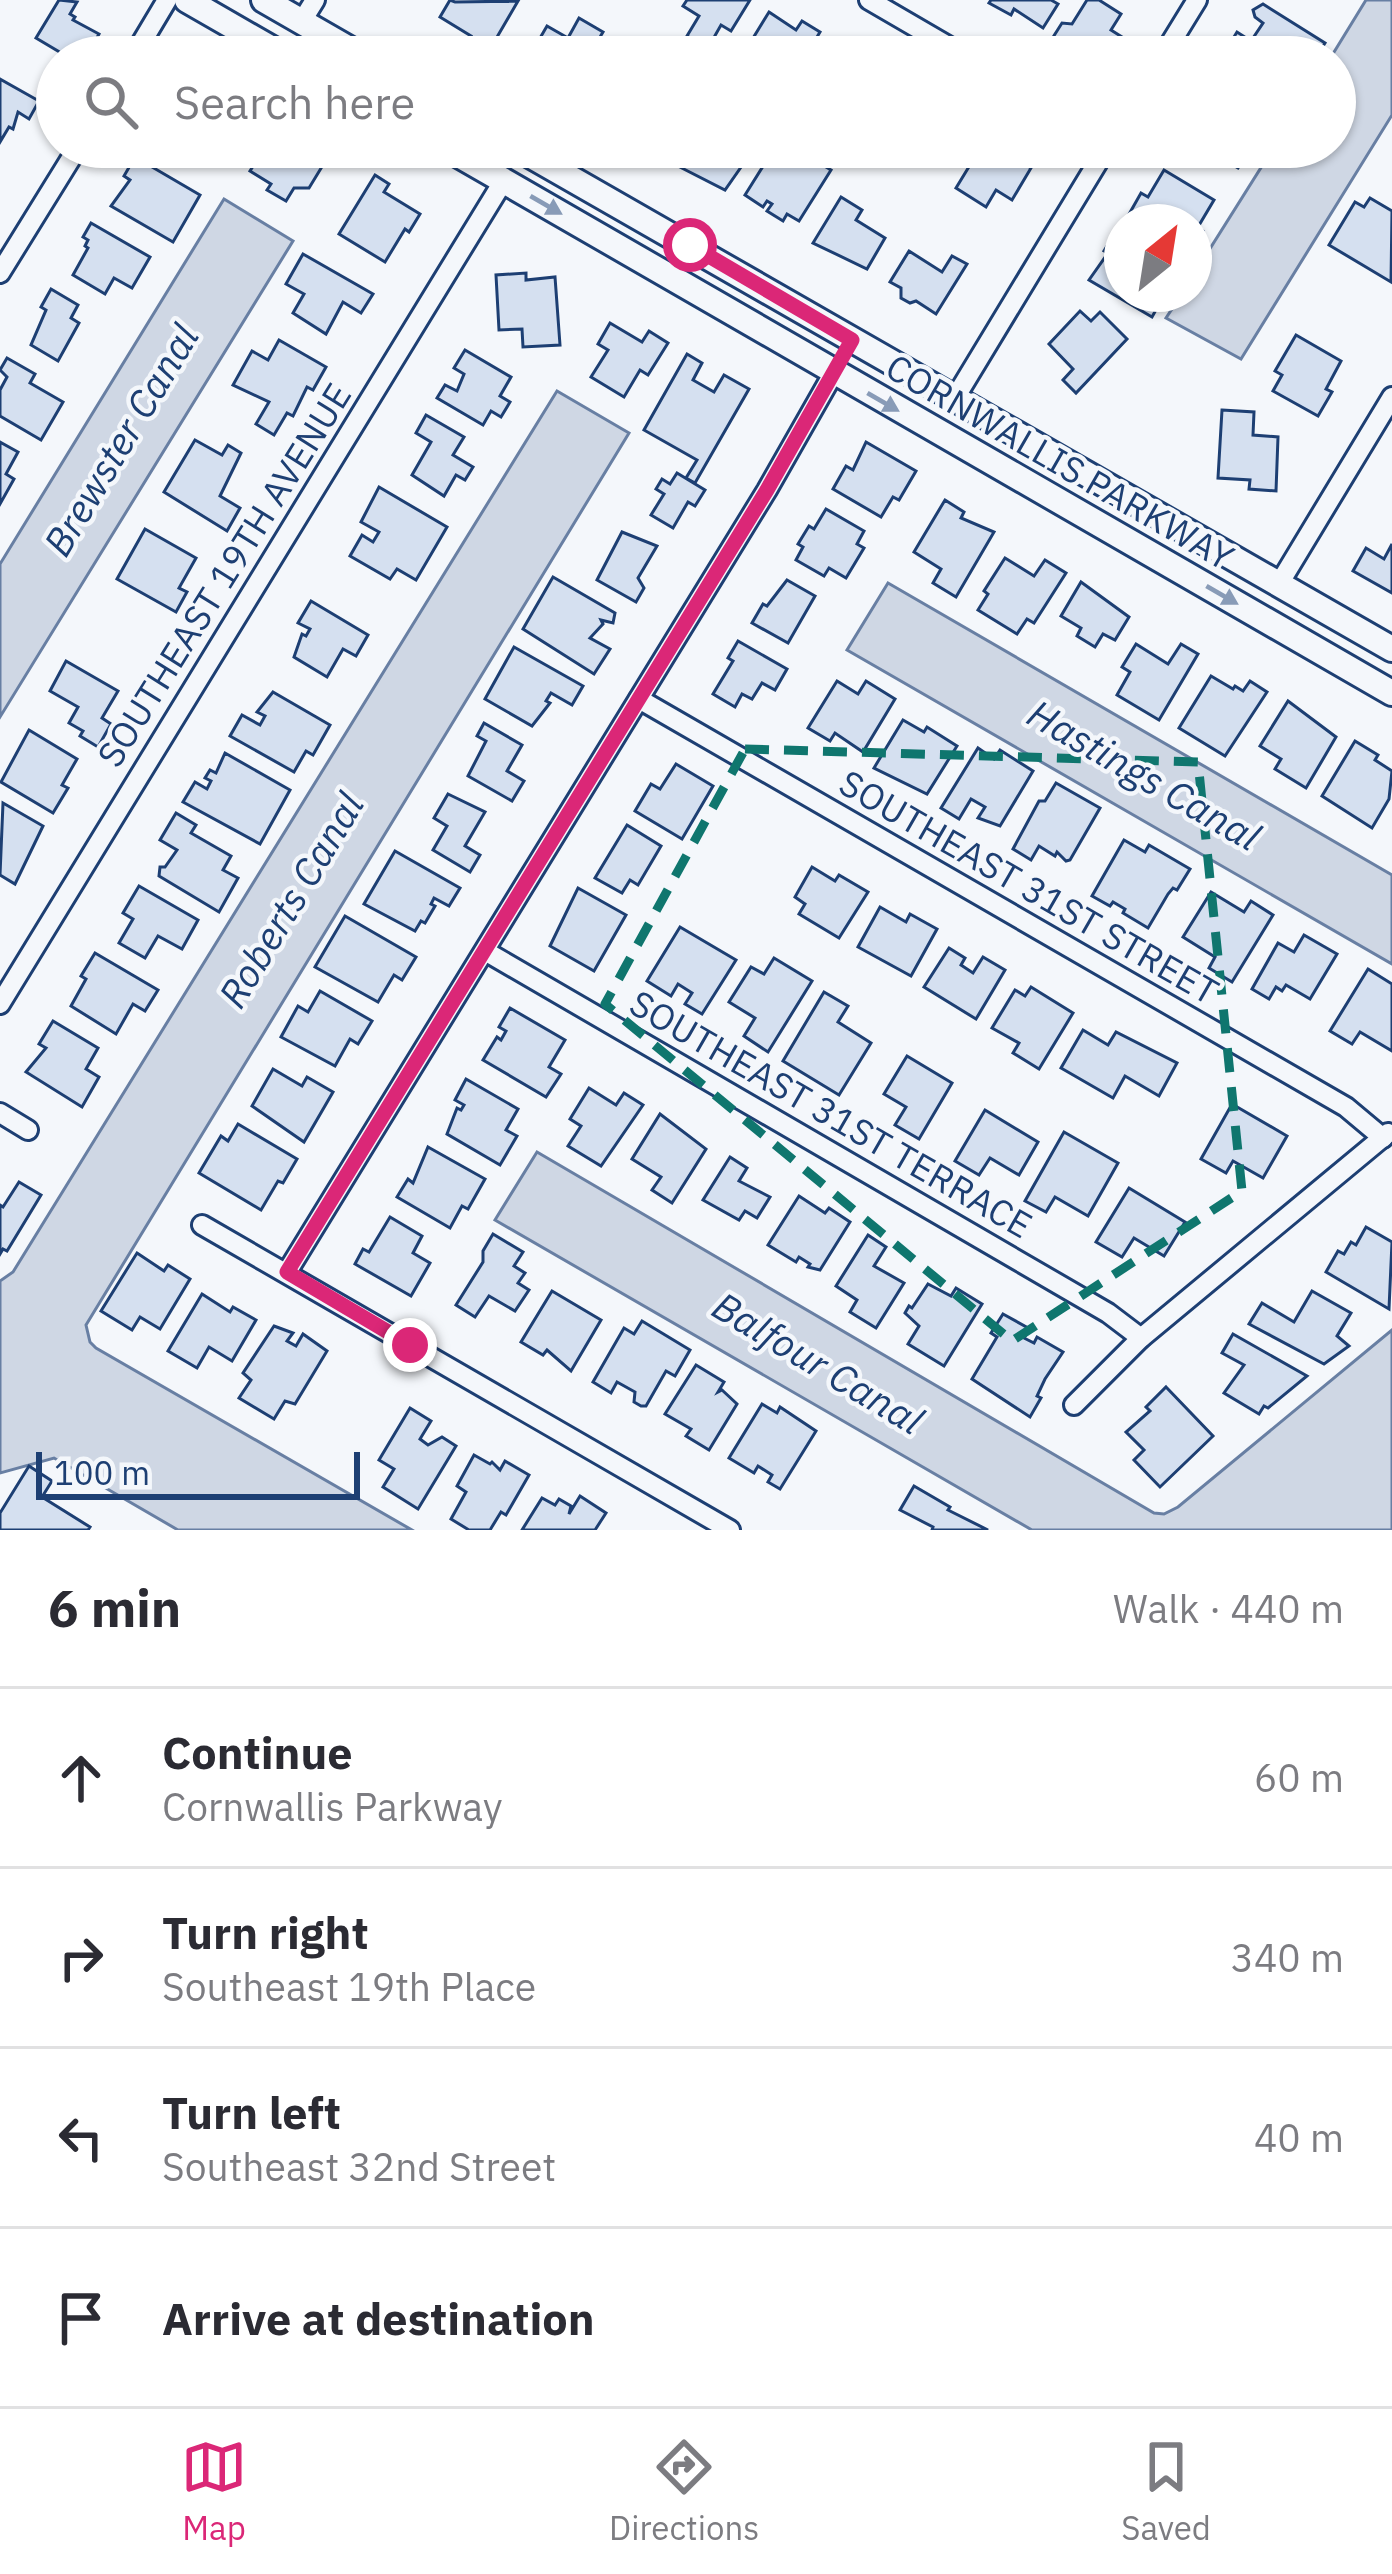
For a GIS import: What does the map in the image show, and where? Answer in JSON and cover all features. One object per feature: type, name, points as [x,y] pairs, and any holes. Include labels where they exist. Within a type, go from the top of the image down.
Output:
[{"type":"street","points":[[146,36],[167,0]]},
{"type":"street","points":[[187,0],[249,36]]},
{"type":"street","points":[[264,0],[308,10],[338,36]]},
{"type":"street","points":[[869,0],[931,36]]},
{"type":"street","points":[[1175,36],[1197,0]]},
{"type":"street","points":[[0,273],[65,168]]},
{"type":"street","name":"CORNWALLIS PARKWAY","points":[[481,168],[1392,694]]},
{"type":"street","points":[[504,181],[510,168]]},
{"type":"street","name":"CORNWALLIS PARKWAY","points":[[552,168],[1392,650]]},
{"type":"street","points":[[936,432],[1094,168]]},
{"type":"street","name":"SOUTHEAST 19TH AVENUE","points":[[0,1004],[504,181]]},
{"type":"street","points":[[287,1272],[767,490],[852,340]]},
{"type":"street","points":[[1260,617],[1392,397]]},
{"type":"street","name":"SOUTHEAST 31ST STREET","points":[[639,699],[1388,1134]]},
{"type":"street","name":"SOUTHEAST 31ST TERRACE","points":[[484,951],[1108,1313],[1141,1339]]},
{"type":"street","points":[[0,1113],[28,1130]]},
{"type":"street","points":[[1074,1406],[1141,1339],[1388,1134]]},
{"type":"street","points":[[202,1225],[730,1530]]},
{"type":"highlighted area","points":[[745,749],[1198,762],[1242,1191],[1012,1341],[605,1004]]},
{"type":"water","points":[[1366,0],[1392,0],[1392,115],[1241,359],[1166,318],[1170,312],[1212,312],[1212,245],[1261,168],[1356,168],[1356,36],[1344,36]]},
{"type":"water","name":"Brewster Canal","points":[[224,199],[293,241],[0,717],[0,564]]},
{"type":"water","name":"Roberts Canal","points":[[557,391],[629,433],[86,1325],[96,1348],[412,1530],[178,1530],[54,1458],[0,1473],[0,1281],[13,1272]]},
{"type":"water","name":"Hastings Canal","points":[[888,583],[1392,875],[1392,964],[847,650]]},
{"type":"water","name":"Balfour Canal","points":[[537,1152],[1154,1513],[1178,1507],[1392,1330],[1392,1530],[1032,1530],[495,1220]]},
{"type":"building","points":[[59,0],[77,2],[70,14],[73,20],[99,34],[98,36],[37,36]]},
{"type":"building","points":[[450,0],[518,1],[498,36],[471,36],[440,17]]},
{"type":"building","points":[[687,0],[750,0],[731,31],[721,25],[715,36],[687,36],[699,16],[683,6]]},
{"type":"building","points":[[991,0],[1058,4],[1043,28],[1014,9],[1011,15]]},
{"type":"building","points":[[1087,0],[1099,0],[1121,14],[1111,30],[1120,36],[1054,36],[1062,23],[1072,24]]},
{"type":"building","points":[[1263,4],[1314,36],[1254,36],[1263,23],[1253,10]]},
{"type":"building","points":[[769,12],[796,30],[802,21],[820,32],[818,36],[754,36]]},
{"type":"building","points":[[579,18],[603,32],[601,36],[569,36]]},
{"type":"building","points":[[547,26],[564,36],[541,36]]},
{"type":"building","points":[[0,79],[36,99],[36,106],[29,119],[18,112],[13,129],[9,127],[0,142]]},
{"type":"building","points":[[129,168],[154,168],[200,195],[173,242],[111,206],[130,180],[124,176]]},
{"type":"building","points":[[321,168],[309,188],[294,188],[286,201],[267,190],[271,184],[250,171]]},
{"type":"building","points":[[682,168],[740,168],[725,190]]},
{"type":"building","points":[[762,168],[831,170],[799,221],[787,214],[783,221],[767,211],[772,204],[767,201],[763,207],[745,195]]},
{"type":"building","points":[[968,168],[1031,168],[1012,200],[996,190],[986,207],[956,188]]},
{"type":"building","points":[[1164,170],[1214,200],[1212,204],[1135,204],[1141,193],[1148,197]]},
{"type":"building","points":[[375,175],[389,184],[384,192],[420,214],[385,262],[339,234]]},
{"type":"building","points":[[841,197],[862,210],[856,220],[885,238],[867,269],[813,243]]},
{"type":"building","points":[[1370,198],[1392,211],[1391,282],[1329,245],[1355,202],[1364,207]]},
{"type":"building","points":[[91,223],[150,257],[132,288],[114,278],[105,294],[73,275],[88,248],[83,237]]},
{"type":"building","points":[[909,251],[942,272],[952,256],[967,264],[936,314],[901,298],[901,288],[890,282]]},
{"type":"building","points":[[303,254],[373,294],[361,313],[343,302],[326,334],[293,313],[304,294],[286,284]]},
{"type":"building","points":[[1104,259],[1104,289],[1089,280]]},
{"type":"building","points":[[526,273],[526,280],[555,277],[560,345],[523,347],[522,329],[499,330],[496,275]]},
{"type":"building","points":[[51,289],[78,305],[71,318],[79,323],[58,361],[31,345]]},
{"type":"building","points":[[1080,311],[1091,321],[1100,312],[1127,339],[1076,393],[1063,380],[1073,369],[1049,344]]},
{"type":"building","points":[[610,323],[642,342],[649,331],[668,343],[648,375],[640,370],[624,397],[591,377],[608,350],[598,344]]},
{"type":"building","points":[[1296,335],[1341,361],[1326,389],[1332,392],[1318,416],[1273,391],[1282,375],[1275,371]]},
{"type":"building","points":[[279,340],[326,367],[313,390],[307,387],[293,416],[287,413],[274,435],[256,424],[269,402],[233,385],[252,351],[268,360]]},
{"type":"building","points":[[465,350],[511,377],[500,396],[510,402],[501,417],[491,411],[483,425],[437,398],[445,385],[457,391],[464,374],[454,368]]},
{"type":"building","points":[[687,354],[702,363],[693,380],[714,392],[724,375],[749,389],[695,483],[686,478],[697,460],[644,430]]},
{"type":"building","points":[[7,358],[35,374],[30,383],[63,402],[41,440],[0,416],[0,390],[7,377],[0,370]]},
{"type":"building","points":[[1222,410],[1254,412],[1253,435],[1278,437],[1276,491],[1249,489],[1250,480],[1218,478]]},
{"type":"building","points":[[426,415],[464,437],[453,455],[473,467],[465,480],[456,475],[444,496],[412,475],[431,442],[416,433]]},
{"type":"building","points":[[195,440],[222,455],[228,445],[241,453],[220,496],[240,508],[227,531],[164,492]]},
{"type":"building","points":[[0,442],[18,452],[6,474],[14,479],[0,504]]},
{"type":"building","points":[[866,442],[916,471],[899,500],[893,497],[881,517],[833,489],[846,466],[853,470]]},
{"type":"building","points":[[677,473],[705,490],[695,506],[688,502],[673,528],[651,515],[664,494],[656,489],[662,479],[670,484]]},
{"type":"building","points":[[379,487],[447,527],[416,580],[397,569],[390,579],[350,556],[362,535],[373,542],[379,532],[361,522]]},
{"type":"building","points":[[945,500],[964,512],[961,518],[994,532],[956,597],[933,583],[941,569],[914,552]]},
{"type":"building","points":[[826,509],[864,531],[857,544],[864,548],[846,578],[829,568],[824,576],[796,560],[803,547],[798,544]]},
{"type":"building","points":[[145,529],[196,558],[179,588],[187,592],[176,612],[117,579]]},
{"type":"building","points":[[622,532],[657,546],[638,578],[644,588],[636,602],[597,580]]},
{"type":"building","points":[[1392,544],[1392,593],[1353,571],[1366,548],[1384,559]]},
{"type":"building","points":[[1005,558],[1034,576],[1045,560],[1066,573],[1034,623],[1027,619],[1017,634],[978,610]]},
{"type":"building","points":[[553,577],[615,613],[613,623],[601,620],[603,624],[590,638],[610,649],[594,674],[523,629]]},
{"type":"building","points":[[787,580],[815,596],[788,643],[752,623]]},
{"type":"building","points":[[1081,582],[1129,617],[1115,640],[1103,634],[1095,647],[1077,636],[1081,628],[1061,616]]},
{"type":"building","points":[[311,601],[368,635],[356,656],[343,649],[327,677],[294,657],[302,634],[306,636],[310,629],[298,623]]},
{"type":"building","points":[[738,641],[787,669],[775,690],[762,683],[752,699],[742,694],[735,707],[713,694],[733,661],[728,658]]},
{"type":"building","points":[[1136,644],[1168,664],[1181,644],[1198,654],[1159,720],[1117,695],[1130,672],[1122,667]]},
{"type":"building","points":[[514,647],[583,686],[572,705],[551,693],[546,701],[550,703],[532,726],[485,699]]},
{"type":"building","points":[[66,661],[118,691],[102,718],[111,724],[98,747],[69,723],[78,707],[50,691]]},
{"type":"building","points":[[1211,676],[1233,689],[1243,691],[1250,681],[1267,692],[1225,756],[1179,728]]},
{"type":"building","points":[[837,681],[858,694],[866,681],[895,699],[863,752],[835,733],[830,741],[808,728]]},
{"type":"building","points":[[273,692],[330,725],[313,755],[306,751],[294,772],[230,736],[242,715],[260,725],[265,716],[257,712]]},
{"type":"building","points":[[1288,701],[1336,737],[1306,788],[1275,769],[1281,759],[1260,746]]},
{"type":"building","points":[[903,720],[924,732],[927,727],[957,746],[927,794],[874,768]]},
{"type":"building","points":[[484,723],[522,745],[507,771],[524,781],[512,801],[468,776],[486,741],[477,736]]},
{"type":"building","points":[[29,730],[77,759],[53,813],[1,782]]},
{"type":"building","points":[[1355,741],[1378,755],[1375,760],[1392,771],[1389,799],[1372,828],[1322,796]]},
{"type":"building","points":[[978,748],[994,759],[1000,750],[1033,771],[1000,826],[978,818],[985,807],[971,799],[959,819],[941,808]]},
{"type":"building","points":[[225,753],[290,790],[260,844],[183,802],[195,782],[207,789],[211,781],[205,778],[210,770],[216,773]]},
{"type":"building","points":[[676,764],[713,786],[682,839],[635,811],[651,784],[660,789]]},
{"type":"building","points":[[1056,783],[1100,808],[1070,860],[1039,846],[1031,860],[1013,849],[1039,801],[1045,801]]},
{"type":"building","points":[[448,794],[485,812],[465,846],[480,855],[470,872],[433,850],[447,826],[434,818]]},
{"type":"building","points":[[3,803],[43,826],[15,884],[0,875]]},
{"type":"building","points":[[176,813],[196,825],[191,833],[231,856],[223,870],[238,878],[219,912],[159,876],[160,867],[177,850],[160,840]]},
{"type":"building","points":[[627,825],[661,846],[638,885],[630,880],[622,893],[595,878]]},
{"type":"building","points":[[1124,840],[1145,852],[1149,845],[1190,869],[1148,928],[1113,902],[1110,906],[1092,896]]},
{"type":"building","points":[[395,851],[460,888],[449,906],[434,898],[431,904],[435,906],[415,931],[364,904]]},
{"type":"building","points":[[812,867],[835,881],[839,875],[868,892],[839,938],[799,914],[805,904],[795,897]]},
{"type":"building","points":[[139,886],[198,920],[182,949],[158,936],[145,958],[119,943],[133,919],[123,913]]},
{"type":"building","points":[[578,888],[626,915],[594,971],[550,946]]},
{"type":"building","points":[[1211,892],[1244,912],[1251,901],[1273,915],[1232,982],[1209,968],[1215,957],[1183,937]]},
{"type":"building","points":[[880,907],[906,922],[910,914],[937,929],[911,976],[858,947]]},
{"type":"building","points":[[345,916],[416,957],[402,980],[394,975],[378,1002],[315,967]]},
{"type":"building","points":[[680,927],[736,960],[702,1014],[685,1004],[692,993],[678,984],[671,996],[647,981]]},
{"type":"building","points":[[1304,935],[1337,954],[1310,999],[1286,985],[1282,991],[1276,987],[1269,999],[1252,989],[1278,943],[1294,952]]},
{"type":"building","points":[[949,948],[965,958],[961,965],[973,973],[983,957],[1005,970],[976,1019],[924,987]]},
{"type":"building","points":[[95,953],[158,990],[145,1011],[133,1004],[116,1034],[71,1006]]},
{"type":"building","points":[[774,958],[812,981],[768,1052],[744,1036],[755,1018],[729,1002],[751,967],[764,974]]},
{"type":"building","points":[[1368,969],[1392,984],[1392,1051],[1360,1032],[1352,1044],[1330,1031]]},
{"type":"building","points":[[1031,987],[1073,1013],[1039,1069],[1013,1053],[1019,1043],[992,1028],[1015,990],[1025,996]]},
{"type":"building","points":[[320,991],[372,1021],[358,1044],[350,1039],[335,1066],[281,1037],[298,1006],[308,1012]]},
{"type":"building","points":[[824,992],[848,1006],[838,1022],[871,1043],[839,1095],[783,1061]]},
{"type":"building","points":[[510,1008],[565,1040],[549,1067],[561,1074],[546,1097],[483,1060],[506,1031],[499,1027]]},
{"type":"building","points":[[53,1021],[98,1048],[86,1069],[99,1077],[82,1107],[26,1072],[46,1048],[39,1044]]},
{"type":"building","points":[[1083,1030],[1108,1045],[1116,1032],[1177,1063],[1159,1096],[1125,1076],[1113,1098],[1061,1068]]},
{"type":"building","points":[[907,1056],[952,1083],[919,1139],[895,1125],[906,1107],[884,1094]]},
{"type":"building","points":[[273,1069],[302,1086],[307,1077],[333,1092],[304,1142],[252,1106]]},
{"type":"building","points":[[466,1079],[518,1109],[506,1130],[517,1136],[500,1165],[447,1134],[457,1108],[464,1105],[455,1100]]},
{"type":"building","points":[[589,1088],[616,1105],[624,1093],[643,1105],[601,1166],[568,1146],[581,1126],[570,1119]]},
{"type":"building","points":[[1232,1104],[1287,1136],[1263,1178],[1233,1161],[1226,1173],[1201,1159]]},
{"type":"building","points":[[985,1110],[1038,1142],[1019,1175],[990,1158],[979,1175],[955,1161]]},
{"type":"building","points":[[660,1114],[706,1149],[672,1203],[652,1190],[661,1177],[632,1159]]},
{"type":"building","points":[[238,1124],[297,1159],[261,1210],[199,1173],[221,1136],[228,1141]]},
{"type":"building","points":[[1064,1132],[1118,1163],[1088,1216],[1055,1197],[1046,1212],[1025,1201]]},
{"type":"building","points":[[428,1147],[485,1179],[468,1209],[462,1206],[450,1228],[397,1197],[408,1179],[413,1183]]},
{"type":"building","points":[[730,1157],[747,1168],[739,1181],[770,1197],[757,1218],[745,1211],[739,1220],[703,1200]]},
{"type":"building","points":[[19,1182],[41,1195],[7,1251],[0,1254],[0,1205]]},
{"type":"building","points":[[1129,1188],[1185,1222],[1164,1256],[1134,1238],[1122,1257],[1096,1242]]},
{"type":"building","points":[[799,1196],[850,1222],[820,1270],[768,1245]]},
{"type":"building","points":[[390,1217],[422,1236],[413,1253],[430,1263],[411,1296],[355,1264],[363,1249],[369,1252]]},
{"type":"building","points":[[1366,1227],[1392,1242],[1389,1309],[1326,1272],[1338,1251],[1344,1254],[1351,1242],[1356,1245]]},
{"type":"building","points":[[493,1234],[523,1252],[514,1266],[525,1273],[518,1283],[529,1290],[515,1311],[489,1296],[475,1317],[456,1305],[483,1262],[483,1251]]},
{"type":"building","points":[[868,1235],[886,1247],[874,1266],[904,1283],[876,1328],[850,1312],[857,1300],[836,1286]]},
{"type":"building","points":[[137,1253],[164,1271],[168,1265],[190,1279],[160,1329],[140,1317],[132,1330],[101,1311]]},
{"type":"building","points":[[928,1284],[951,1296],[956,1288],[982,1304],[944,1366],[908,1344],[919,1326],[905,1313]]},
{"type":"building","points":[[552,1291],[601,1320],[571,1371],[547,1350],[543,1355],[521,1342]]},
{"type":"building","points":[[1312,1291],[1351,1313],[1337,1336],[1349,1346],[1324,1364],[1249,1324],[1262,1303],[1294,1322]]},
{"type":"building","points":[[202,1294],[230,1312],[233,1307],[256,1320],[232,1361],[209,1347],[197,1368],[168,1351]]},
{"type":"building","points":[[1003,1314],[1030,1329],[1024,1338],[1034,1343],[1037,1337],[1063,1352],[1045,1379],[1030,1417],[972,1379],[997,1337],[991,1333]]},
{"type":"building","points":[[642,1321],[690,1350],[675,1376],[666,1371],[646,1406],[634,1402],[635,1392],[617,1382],[611,1393],[593,1382],[624,1328],[634,1334]]},
{"type":"building","points":[[274,1326],[293,1333],[287,1341],[296,1346],[303,1334],[327,1351],[295,1404],[285,1401],[274,1419],[239,1398],[251,1380],[243,1373]]},
{"type":"building","points":[[1233,1334],[1307,1376],[1259,1414],[1224,1393],[1244,1365],[1222,1353]]},
{"type":"building","points":[[696,1365],[724,1382],[718,1392],[722,1390],[737,1404],[709,1450],[686,1436],[691,1429],[665,1414]]},
{"type":"building","points":[[1166,1387],[1213,1436],[1160,1487],[1134,1460],[1144,1450],[1126,1432],[1150,1411],[1146,1407]]},
{"type":"building","points":[[762,1404],[777,1413],[780,1407],[816,1431],[780,1489],[768,1482],[772,1475],[758,1466],[754,1473],[729,1458]]},
{"type":"building","points":[[410,1408],[431,1421],[420,1439],[428,1445],[442,1437],[456,1446],[418,1509],[383,1487],[394,1469],[379,1460]]},
{"type":"building","points":[[474,1455],[500,1470],[505,1461],[529,1475],[506,1515],[501,1512],[490,1530],[469,1530],[451,1519],[466,1492],[457,1486]]},
{"type":"building","points":[[29,1466],[52,1481],[42,1497],[90,1527],[88,1530],[0,1530],[0,1513]]},
{"type":"building","points":[[914,1486],[988,1530],[932,1530],[900,1510]]},
{"type":"building","points":[[580,1496],[606,1513],[595,1530],[522,1530],[542,1498],[571,1506],[569,1514]]},
{"type":"route","points":[[410,1345],[287,1272],[767,490],[852,340],[690,245]]}]
